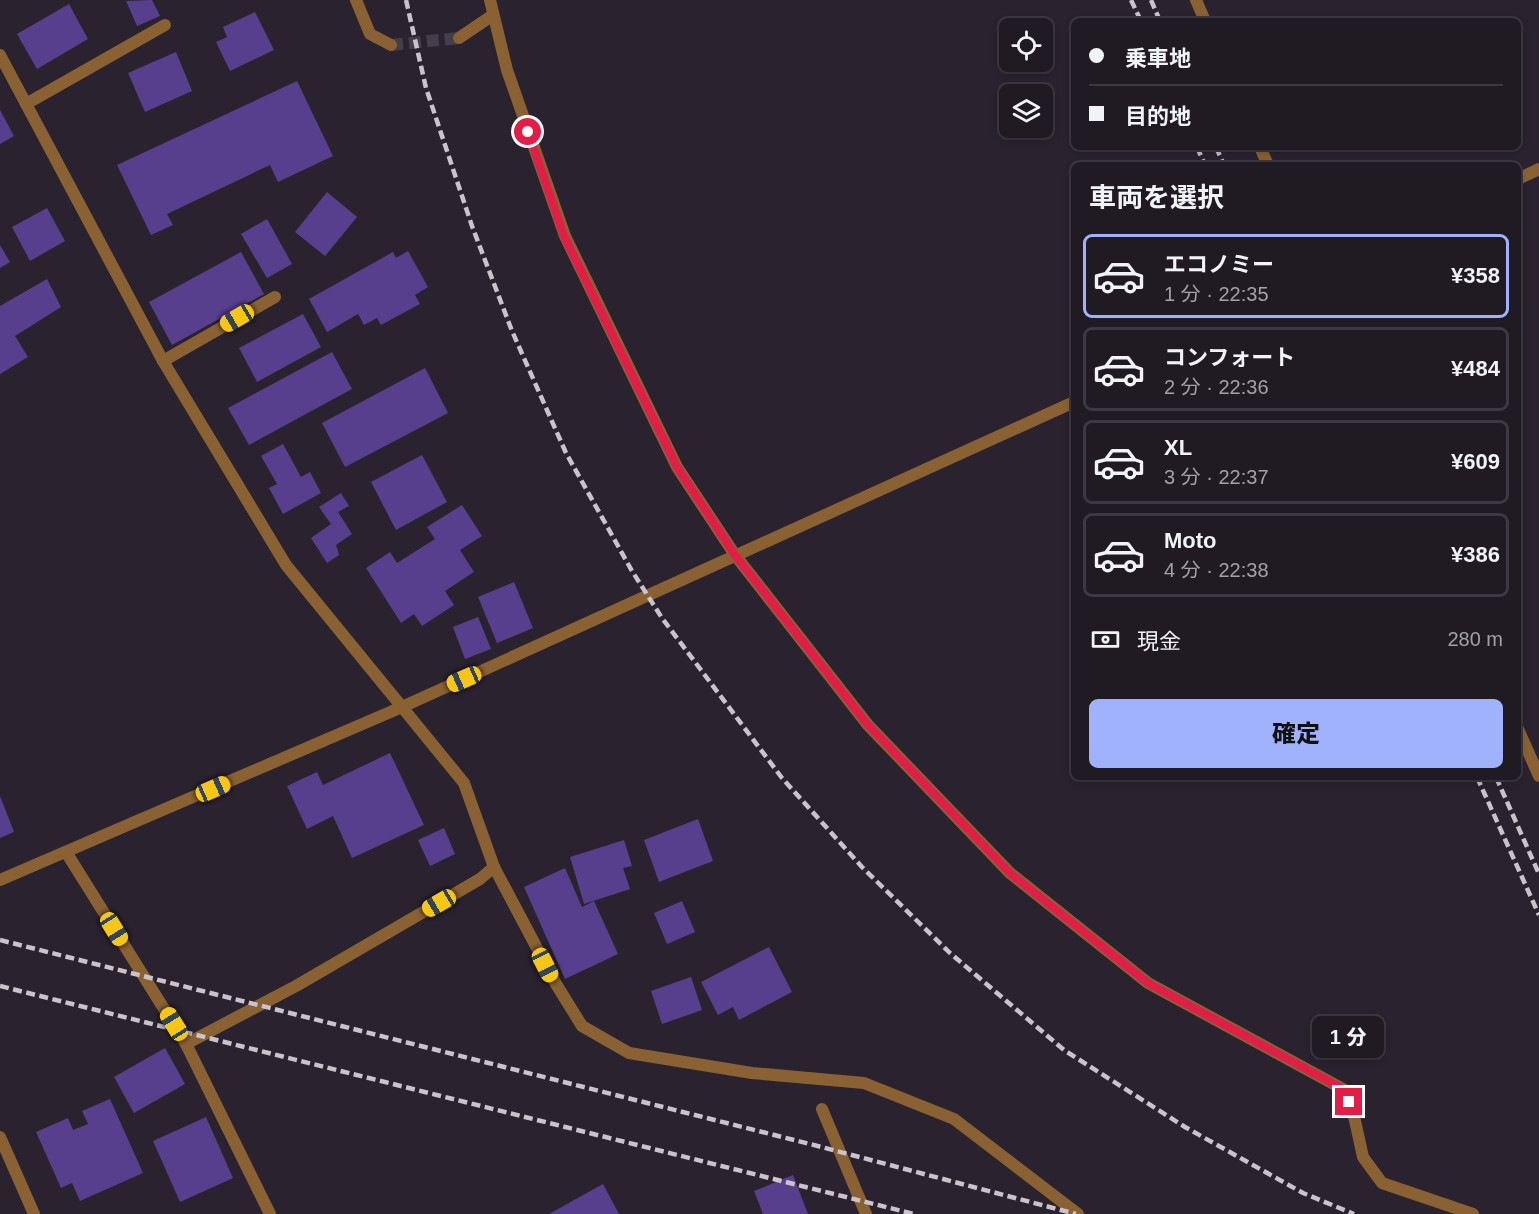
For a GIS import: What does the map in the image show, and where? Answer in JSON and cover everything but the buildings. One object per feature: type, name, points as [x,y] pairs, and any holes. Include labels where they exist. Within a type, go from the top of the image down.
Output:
[{"type":"street","points":[[356,0],[370,34],[391,45]]},
{"type":"street","points":[[490,0],[507,70],[564,236],[677,467],[735,555],[868,725],[1010,873],[1148,983],[1343,1089],[1354,1116],[1363,1157],[1382,1184],[1473,1214]]},
{"type":"street","points":[[1196,0],[1204,18]]},
{"type":"street","points":[[459,38],[494,15]]},
{"type":"street","points":[[26,104],[165,25]]},
{"type":"street","points":[[0,55],[163,361],[286,565],[464,783],[494,867],[556,984],[582,1026],[629,1053],[752,1073],[864,1083],[954,1119],[1078,1214]]},
{"type":"street","points":[[1521,178],[1539,169]]},
{"type":"street","points":[[163,361],[275,297]]},
{"type":"street","points":[[0,880],[402,708],[1071,403]]},
{"type":"street","points":[[1521,736],[1539,776]]},
{"type":"street","points":[[66,852],[186,1044],[270,1214]]},
{"type":"street","points":[[186,1044],[296,986],[480,879],[494,867]]},
{"type":"street","points":[[822,1109],[866,1214]]},
{"type":"street","points":[[0,1137],[34,1214]]},
{"type":"tunnel","points":[[391,45],[459,38]]},
{"type":"railway","points":[[406,0],[426,88],[472,226],[512,331],[566,453],[632,571],[662,618],[782,778],[862,867],[950,953],[1064,1050],[1185,1127],[1303,1193],[1354,1214]]},
{"type":"railway","points":[[1131,0],[1140,18]]},
{"type":"railway","points":[[1151,0],[1159,18]]},
{"type":"railway","points":[[1198,150],[1204,162]]},
{"type":"railway","points":[[1217,150],[1223,162]]},
{"type":"railway","points":[[1478,780],[1539,915]]},
{"type":"railway","points":[[1497,780],[1539,874]]},
{"type":"railway","points":[[0,940],[810,1144],[1076,1214]]},
{"type":"railway","points":[[0,986],[914,1214]]},
{"type":"route","points":[[528,132],[564,236],[677,467],[735,555],[868,725],[1010,873],[1148,983],[1343,1089],[1349,1102]]}]
